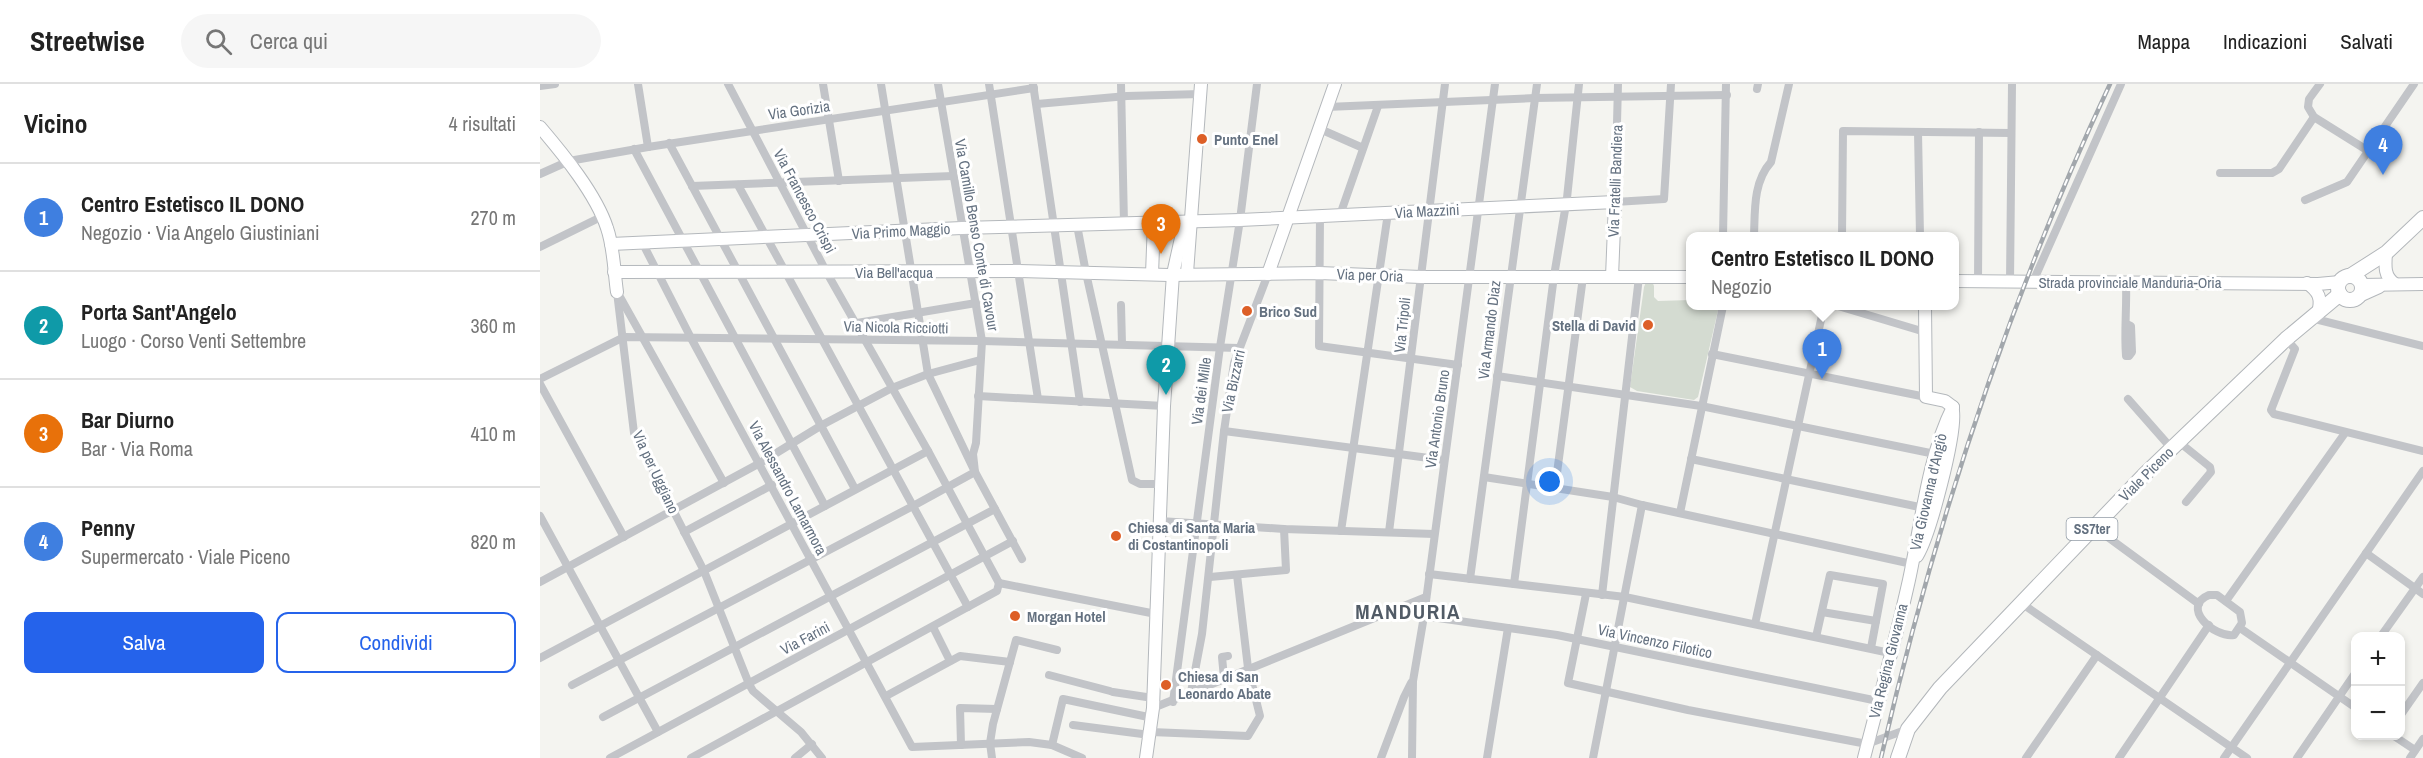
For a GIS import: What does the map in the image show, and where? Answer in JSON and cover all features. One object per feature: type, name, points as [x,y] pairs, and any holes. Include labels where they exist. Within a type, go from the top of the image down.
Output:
[{"type":"main road","name":"Viale Piceno","points":[[1898,758],[1908,729],[1940,688],[2094,527],[2175,445],[2286,339],[2350,288],[2423,218]]},
{"type":"street","points":[[540,86],[555,84]]},
{"type":"street","points":[[638,84],[648,147]]},
{"type":"street","name":"Via Francesco Crispi","points":[[728,84],[810,236],[827,273],[867,340],[966,525]]},
{"type":"street","points":[[823,84],[839,181]]},
{"type":"street","points":[[881,84],[928,374],[975,472],[1022,559]]},
{"type":"street","name":"Via Camillo Benso Conte di Cavour","points":[[938,84],[982,341],[976,443],[973,454],[975,472]]},
{"type":"street","points":[[989,84],[1038,399]]},
{"type":"street","points":[[1121,84],[1124,223]]},
{"type":"street","name":"Via dei Mille","points":[[1173,702],[1257,84]]},
{"type":"street","name":"Via Bizzarri","points":[[1191,692],[1210,577],[1224,431],[1234,363],[1335,84]]},
{"type":"street","name":"Via Tripoli","points":[[1389,532],[1445,84]]},
{"type":"street","name":"Via Antonio Bruno","points":[[1412,758],[1413,681],[1424,616],[1495,84]]},
{"type":"street","name":"Via Armando Diaz","points":[[1470,579],[1537,84]]},
{"type":"street","points":[[1514,584],[1554,276],[1566,204],[1579,84]]},
{"type":"street","name":"Via Fratelli Bandiera","points":[[1612,277],[1618,84]]},
{"type":"street","points":[[1670,96],[1671,84]]},
{"type":"street","points":[[1723,232],[1726,84]]},
{"type":"street","points":[[1754,232],[1756,191],[1764,169],[1771,162],[1789,84]]},
{"type":"street","points":[[2010,282],[2012,84]]},
{"type":"street","points":[[2036,282],[2036,275],[2121,84]]},
{"type":"street","points":[[2320,84],[2309,99],[2308,107],[2314,117],[2370,152]]},
{"type":"street","points":[[2305,200],[2347,182],[2370,152],[2414,84]]},
{"type":"street","points":[[1034,86],[1080,402]]},
{"type":"street","name":"Via Gorizia","points":[[540,174],[569,161],[634,149],[991,95],[1034,86]]},
{"type":"street","points":[[1037,104],[1112,99],[1120,96],[1201,89],[1187,273]]},
{"type":"street","points":[[1327,107],[1535,98],[1727,95]]},
{"type":"street","name":"Via Mazzini","points":[[1191,221],[1664,199],[1670,96]]},
{"type":"street","points":[[1340,215],[1378,105]]},
{"type":"street","points":[[2220,173],[2272,173],[2279,169],[2314,117]]},
{"type":"street","name":"Via per Uggiano","points":[[540,128],[569,161],[603,216],[611,244],[634,433],[704,571],[748,684],[812,744],[822,758]]},
{"type":"street","points":[[1320,129],[1363,148]]},
{"type":"street","points":[[1842,232],[1843,131],[2012,133]]},
{"type":"street","points":[[1918,132],[1920,232]]},
{"type":"street","points":[[1978,281],[1979,132]]},
{"type":"street","points":[[669,143],[855,489]]},
{"type":"street","points":[[634,149],[825,506]]},
{"type":"street","points":[[692,186],[953,176]]},
{"type":"street","points":[[738,185],[968,607]]},
{"type":"street","points":[[1341,531],[1388,213]]},
{"type":"street","points":[[540,247],[603,216]]},
{"type":"street","points":[[1320,216],[1318,346],[1458,365]]},
{"type":"street","points":[[1146,758],[1153,708],[1164,406],[1173,274],[1183,230],[1191,221]]},
{"type":"street","name":"Via Primo Maggio","points":[[611,244],[682,239],[1191,221]]},
{"type":"street","points":[[1152,274],[1154,222]]},
{"type":"street","points":[[1077,225],[1132,480],[1140,484],[1162,484]]},
{"type":"street","name":"Via Alessandro Lamarmora","points":[[642,242],[691,338],[912,747],[961,745]]},
{"type":"street","points":[[2382,256],[2389,280],[2395,284]]},
{"type":"street","name":"Via Bell'acqua","points":[[614,272],[1187,273]]},
{"type":"street","name":"Via per Oria","points":[[1187,273],[1319,273],[1421,277],[1554,276]]},
{"type":"street","points":[[1554,276],[1686,277]]},
{"type":"street","points":[[1555,488],[1583,277]]},
{"type":"street","points":[[1602,595],[1639,277]]},
{"type":"street","name":"Strada provinciale Manduria-Oria","points":[[1959,281],[2312,283],[2372,289],[2395,284],[2423,285]]},
{"type":"street","points":[[2126,282],[2127,324]]},
{"type":"street","points":[[2312,283],[2318,291],[2320,300],[2314,316],[2423,346]]},
{"type":"street","points":[[617,292],[724,483]]},
{"type":"street","points":[[856,323],[976,303]]},
{"type":"street","points":[[1121,305],[1122,344]]},
{"type":"street","points":[[1680,513],[1722,310]]},
{"type":"street","points":[[1755,624],[1823,310]]},
{"type":"street","points":[[1851,310],[1925,332]]},
{"type":"street","points":[[1925,310],[1926,397]]},
{"type":"street","points":[[540,379],[624,337]]},
{"type":"street","name":"Via Nicola Ricciotti","points":[[624,337],[1168,344],[1239,348]]},
{"type":"street","points":[[2286,339],[2295,349],[2271,410],[2280,416],[2423,451]]},
{"type":"street","points":[[1712,354],[1945,401],[1953,407]]},
{"type":"street","points":[[540,582],[724,483],[822,425],[892,388],[928,374],[980,360]]},
{"type":"street","points":[[1497,376],[1701,406],[1935,454]]},
{"type":"street","points":[[540,384],[624,537]]},
{"type":"street","points":[[978,396],[1164,406]]},
{"type":"street","points":[[2128,399],[2175,445],[2210,466],[2211,472],[2186,502]]},
{"type":"street","name":"Via Giovanna d'Angiò","points":[[1912,564],[1935,454],[1945,422],[1953,407]]},
{"type":"street","name":"Via Giovanna d'Angiò","points":[[1912,564],[1925,542],[1948,452],[1954,418],[1953,407]]},
{"type":"street","points":[[1224,431],[1444,460]]},
{"type":"street","points":[[2226,602],[2345,433]]},
{"type":"street","points":[[540,658],[928,451]]},
{"type":"street","points":[[1691,459],[1924,508]]},
{"type":"street","points":[[2224,758],[2423,471]]},
{"type":"street","points":[[572,685],[720,609],[975,472]]},
{"type":"street","points":[[1484,477],[1613,497],[1912,564]]},
{"type":"street","points":[[684,532],[772,485]]},
{"type":"street","points":[[1593,758],[1642,505]]},
{"type":"street","points":[[603,717],[995,509]]},
{"type":"street","points":[[540,516],[658,732]]},
{"type":"street","points":[[1160,521],[1284,529],[1434,534]]},
{"type":"street","points":[[691,758],[997,591],[999,583],[966,525]]},
{"type":"street","points":[[2094,527],[2199,604]]},
{"type":"street","points":[[1210,577],[1286,570],[1284,529]]},
{"type":"street","name":"Via Farini","points":[[610,758],[627,754],[658,732],[1013,541]]},
{"type":"street","points":[[2366,553],[2419,591]]},
{"type":"street","name":"Via Regina Giovanna","points":[[1864,758],[1912,564]]},
{"type":"street","points":[[1429,574],[1625,597],[1890,652]]},
{"type":"street","points":[[1073,724],[1104,730],[1248,736],[1260,716],[1248,668],[1237,575]]},
{"type":"street","points":[[1816,637],[1830,575],[1882,584],[1871,648]]},
{"type":"street","points":[[2384,632],[2419,591],[2423,577]]},
{"type":"street","points":[[999,583],[1156,614]]},
{"type":"street","points":[[1586,594],[1568,683],[1688,710],[1867,744],[1908,729]]},
{"type":"street","points":[[2210,595],[2217,596],[2226,602],[2240,612],[2242,618],[2240,628],[2228,636],[2198,616],[2197,608],[2203,598],[2210,595]]},
{"type":"street","points":[[1052,745],[1063,699],[1153,708],[1173,702],[1248,668],[1426,597]]},
{"type":"street","points":[[2021,603],[2247,758]]},
{"type":"street","points":[[1822,612],[1875,621]]},
{"type":"street","name":"Via Vincenzo Filotico","points":[[1424,616],[1577,638],[1878,701]]},
{"type":"street","points":[[2119,758],[2209,625]]},
{"type":"street","points":[[933,627],[950,661]]},
{"type":"street","points":[[1487,758],[1508,628]]},
{"type":"street","points":[[2240,628],[2351,705]]},
{"type":"street","points":[[992,758],[990,742],[1016,640],[1058,650]]},
{"type":"street","points":[[2026,758],[2097,655]]},
{"type":"street","points":[[886,696],[960,656],[1010,663]]},
{"type":"street","points":[[1224,678],[1222,657],[1228,656]]},
{"type":"street","points":[[1049,675],[1111,692],[1153,708]]},
{"type":"street","points":[[2297,758],[2351,678]]},
{"type":"street","points":[[1381,758],[1404,697],[1413,681]]},
{"type":"street","points":[[2405,709],[2423,682]]},
{"type":"street","points":[[997,709],[960,708],[961,745],[1029,742],[1052,745],[1082,758]]},
{"type":"street","points":[[2399,740],[2413,754],[2422,741]]},
{"type":"street","points":[[795,758],[812,744]]},
{"type":"shaded area","points":[[1652,281],[1654,297],[1658,301],[1686,300],[1686,310],[1718,310],[1698,397],[1694,400],[1637,391],[1630,387],[1646,282]]},
{"type":"railway","points":[[1881,758],[1925,584],[1978,415],[2039,248],[2110,84]]},
{"type":"place","name":"Punto Enel","points":[[1202,139]]},
{"type":"place","name":"Penny","points":[[2383,175]]},
{"type":"place","name":"Bar Diurno","points":[[1161,254]]},
{"type":"place","name":"Brico Sud","points":[[1247,311]]},
{"type":"place","name":"Stella di David","points":[[1648,325]]},
{"type":"place","name":"Centro Estetisco IL DONO","points":[[1822,379]]},
{"type":"place","name":"Porta Sant'Angelo","points":[[1166,395]]},
{"type":"place","name":"Chiesa di Santa Maria di Costantinopoli","points":[[1116,536]]},
{"type":"place","name":"Morgan Hotel","points":[[1015,616]]},
{"type":"place","name":"Chiesa di San Leonardo Abate","points":[[1166,685]]},
{"type":"district","name":"MANDURIA","points":[[1408,611]]}]
